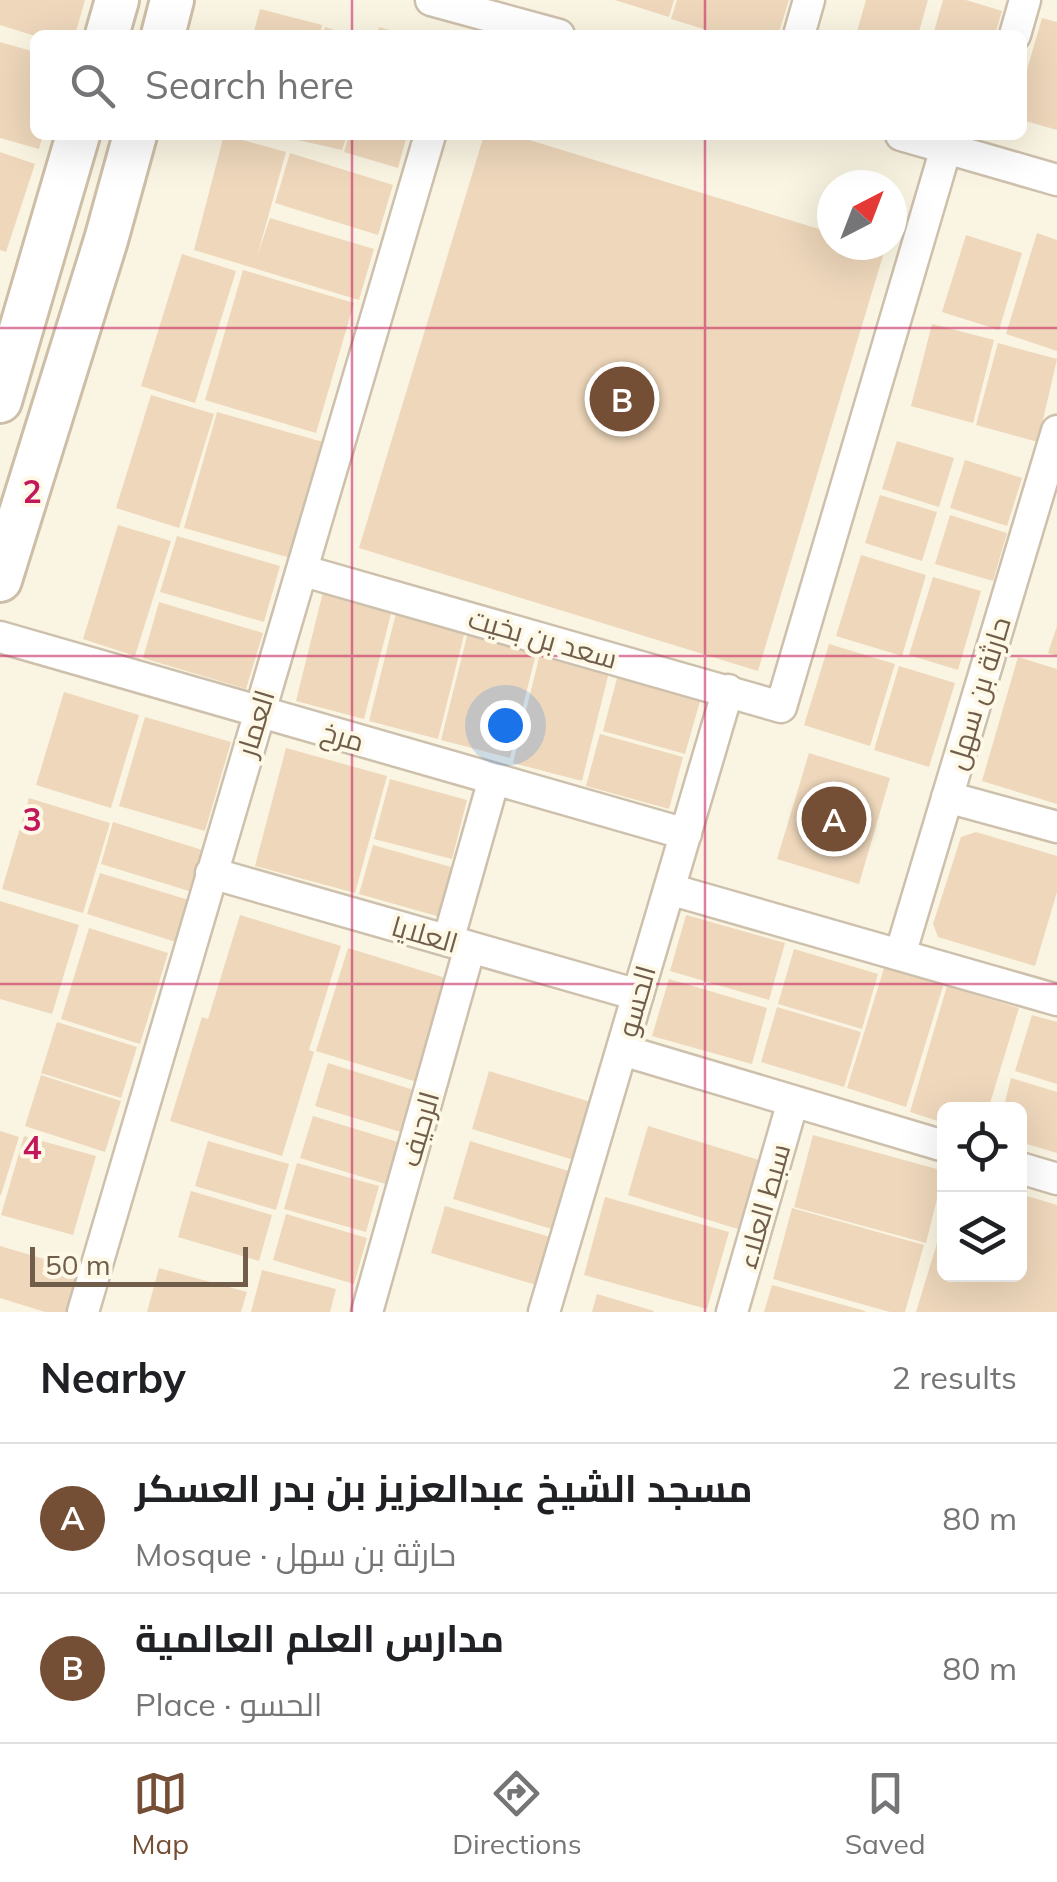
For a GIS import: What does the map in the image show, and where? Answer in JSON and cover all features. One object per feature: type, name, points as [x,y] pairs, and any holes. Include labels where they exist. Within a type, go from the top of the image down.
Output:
[{"type":"street","points":[[108,30],[117,0]]},
{"type":"street","points":[[163,30],[172,0]]},
{"type":"street","points":[[430,0],[463,23],[530,13],[552,30]]},
{"type":"street","points":[[800,30],[809,0]]},
{"type":"street","points":[[1016,30],[1025,0]]},
{"type":"street","points":[[0,402],[77,140]]},
{"type":"street","points":[[0,580],[13,492],[106,240],[134,140]]},
{"type":"street","name":"العمار","points":[[83,1312],[429,140]]},
{"type":"street","points":[[918,140],[946,148],[983,146],[1057,180]]},
{"type":"street","name":"سعد بن بخيت","points":[[304,571],[781,707],[946,148]]},
{"type":"street","name":"حارثة بن سهل","points":[[900,955],[1057,431]]},
{"type":"street","name":"مرخ","points":[[0,637],[686,834]]},
{"type":"street","name":"الحسو","points":[[544,1312],[728,690]]},
{"type":"street","name":"الرحيف","points":[[368,1312],[459,944],[494,780]]},
{"type":"street","points":[[947,796],[1057,827]]},
{"type":"street","name":"العلايا","points":[[211,873],[638,995]]},
{"type":"street","points":[[669,889],[1057,1000]]},
{"type":"street","points":[[622,1050],[937,1144]]},
{"type":"street","name":"سبط العلاء","points":[[732,1312],[794,1101]]},
{"type":"street","points":[[1027,1170],[1057,1179]]},
{"type":"building","points":[[0,0],[85,0],[76,30],[30,30],[30,34],[0,25]]},
{"type":"building","points":[[615,0],[674,0],[669,17]]},
{"type":"building","points":[[677,0],[789,0],[780,30],[707,30],[671,19]]},
{"type":"building","points":[[866,0],[928,0],[919,30],[857,30]]},
{"type":"building","points":[[943,0],[966,0],[1002,11],[996,30],[934,30]]},
{"type":"building","points":[[260,9],[322,25],[321,30],[254,30]]},
{"type":"building","points":[[1042,18],[1057,22],[1057,130],[1027,121],[1027,70]]},
{"type":"building","points":[[0,42],[30,51],[30,140],[42,140],[39,149],[0,138]]},
{"type":"building","points":[[223,140],[242,140],[286,152],[257,257],[270,218],[374,249],[359,300],[194,250]]},
{"type":"building","points":[[298,140],[345,140],[342,150]]},
{"type":"building","points":[[348,140],[406,140],[398,168],[344,152]]},
{"type":"building","points":[[482,140],[529,140],[817,228],[817,260],[882,260],[758,671],[359,548]]},
{"type":"building","points":[[0,152],[35,164],[6,252],[0,250]]},
{"type":"building","points":[[290,153],[393,185],[378,235],[275,203]]},
{"type":"building","points":[[1037,233],[1057,240],[1057,351],[1006,334]]},
{"type":"building","points":[[966,235],[1022,253],[999,330],[942,312]]},
{"type":"building","points":[[182,254],[236,271],[195,403],[141,386]]},
{"type":"building","points":[[243,270],[354,303],[316,433],[205,400]]},
{"type":"building","points":[[932,324],[994,340],[973,423],[911,406]]},
{"type":"building","points":[[998,343],[1057,359],[1038,442],[976,425]]},
{"type":"building","points":[[151,395],[214,414],[179,528],[116,508]]},
{"type":"building","points":[[217,412],[323,442],[291,558],[184,528]]},
{"type":"building","points":[[897,441],[954,458],[939,507],[882,489]]},
{"type":"building","points":[[965,460],[1022,478],[1007,526],[950,508]]},
{"type":"building","points":[[880,495],[937,512],[922,561],[865,543]]},
{"type":"building","points":[[950,515],[1007,533],[993,581],[935,564]]},
{"type":"building","points":[[118,525],[171,541],[135,656],[83,639]]},
{"type":"building","points":[[177,536],[280,566],[264,622],[160,592]]},
{"type":"building","points":[[861,555],[926,575],[902,656],[836,636]]},
{"type":"building","points":[[933,577],[981,591],[958,670],[909,655]]},
{"type":"building","points":[[323,592],[392,610],[364,719],[296,701]]},
{"type":"building","points":[[159,602],[263,633],[246,689],[143,658]]},
{"type":"building","points":[[396,613],[465,631],[438,739],[369,721]]},
{"type":"building","points":[[1057,626],[1057,656],[1048,653]]},
{"type":"building","points":[[468,632],[537,650],[510,758],[441,740]]},
{"type":"building","points":[[829,644],[895,664],[870,746],[804,725]]},
{"type":"building","points":[[540,654],[609,672],[582,781],[513,763]]},
{"type":"building","points":[[1018,657],[1057,669],[1057,804],[982,781]]},
{"type":"building","points":[[899,666],[955,683],[929,767],[874,750]]},
{"type":"building","points":[[617,678],[700,701],[685,754],[603,731]]},
{"type":"building","points":[[64,692],[139,715],[111,808],[36,785]]},
{"type":"building","points":[[145,717],[231,742],[205,831],[119,806]]},
{"type":"building","points":[[600,734],[683,757],[669,809],[586,786]]},
{"type":"building","points":[[286,748],[387,776],[355,893],[255,866]]},
{"type":"building","points":[[809,753],[890,778],[859,884],[777,859]]},
{"type":"building","points":[[390,779],[467,800],[452,859],[374,839]]},
{"type":"building","points":[[29,798],[110,823],[83,913],[2,889]]},
{"type":"building","points":[[113,822],[202,850],[189,891],[101,864]]},
{"type":"building","points":[[976,832],[1057,856],[1057,892],[1035,966],[938,937],[933,924],[961,837]]},
{"type":"building","points":[[373,845],[458,869],[444,918],[359,894]]},
{"type":"building","points":[[100,873],[189,900],[176,942],[87,914]]},
{"type":"building","points":[[0,901],[79,925],[52,1014],[0,999]]},
{"type":"building","points":[[240,915],[341,946],[282,1156],[170,1121],[202,1017],[208,1019]]},
{"type":"building","points":[[686,915],[785,943],[769,1000],[670,971]]},
{"type":"building","points":[[89,928],[168,953],[140,1044],[61,1019]]},
{"type":"building","points":[[348,948],[449,979],[417,1082],[316,1051]]},
{"type":"building","points":[[794,949],[878,974],[862,1029],[778,1004]]},
{"type":"building","points":[[885,965],[944,983],[906,1107],[847,1088]]},
{"type":"building","points":[[669,979],[767,1008],[752,1064],[652,1036]]},
{"type":"building","points":[[947,986],[1019,1008],[990,1102],[937,1102],[937,1121],[910,1112]]},
{"type":"building","points":[[777,1007],[861,1032],[844,1087],[761,1062]]},
{"type":"building","points":[[1032,1015],[1057,1022],[1057,1084],[1015,1071]]},
{"type":"building","points":[[57,1022],[137,1047],[121,1098],[41,1073]]},
{"type":"building","points":[[328,1063],[417,1091],[404,1133],[315,1106]]},
{"type":"building","points":[[489,1071],[594,1103],[577,1161],[472,1129]]},
{"type":"building","points":[[41,1075],[121,1101],[105,1152],[25,1126]]},
{"type":"building","points":[[1011,1078],[1057,1092],[1057,1153],[1027,1144],[1027,1102],[1005,1102]]},
{"type":"building","points":[[313,1116],[401,1143],[389,1185],[300,1158]]},
{"type":"building","points":[[648,1126],[759,1160],[738,1229],[628,1195]]},
{"type":"building","points":[[0,1131],[19,1137],[1,1195],[0,1195]]},
{"type":"building","points":[[813,1135],[937,1169],[937,1199],[926,1243],[794,1207]]},
{"type":"building","points":[[24,1136],[96,1156],[73,1235],[1,1215]]},
{"type":"building","points":[[208,1141],[289,1164],[276,1210],[195,1186]]},
{"type":"building","points":[[470,1141],[575,1173],[558,1231],[453,1199]]},
{"type":"building","points":[[297,1163],[379,1186],[366,1232],[284,1209]]},
{"type":"building","points":[[191,1191],[272,1215],[259,1261],[178,1237]]},
{"type":"building","points":[[1027,1196],[1057,1205],[1057,1312],[916,1312],[937,1243],[937,1282],[1027,1282]]},
{"type":"building","points":[[605,1197],[729,1232],[707,1309],[584,1275]]},
{"type":"building","points":[[445,1206],[550,1237],[536,1285],[431,1253]]},
{"type":"building","points":[[792,1208],[924,1245],[905,1312],[890,1312],[773,1279]]},
{"type":"building","points":[[286,1214],[367,1238],[354,1284],[273,1260]]},
{"type":"building","points":[[0,1246],[85,1271],[73,1312],[45,1312],[0,1298]]},
{"type":"building","points":[[159,1268],[247,1292],[241,1312],[147,1312]]},
{"type":"building","points":[[262,1270],[336,1289],[330,1312],[251,1312]]},
{"type":"building","points":[[772,1285],[865,1311],[865,1312],[764,1312]]},
{"type":"building","points":[[597,1294],[654,1311],[592,1312]]},
{"type":"place","name":"مدارس العلم العالمية","points":[[622,399]]},
{"type":"place","name":"مسجد الشيخ عبدالعزيز بن بدر العسكر","points":[[834,819]]}]
